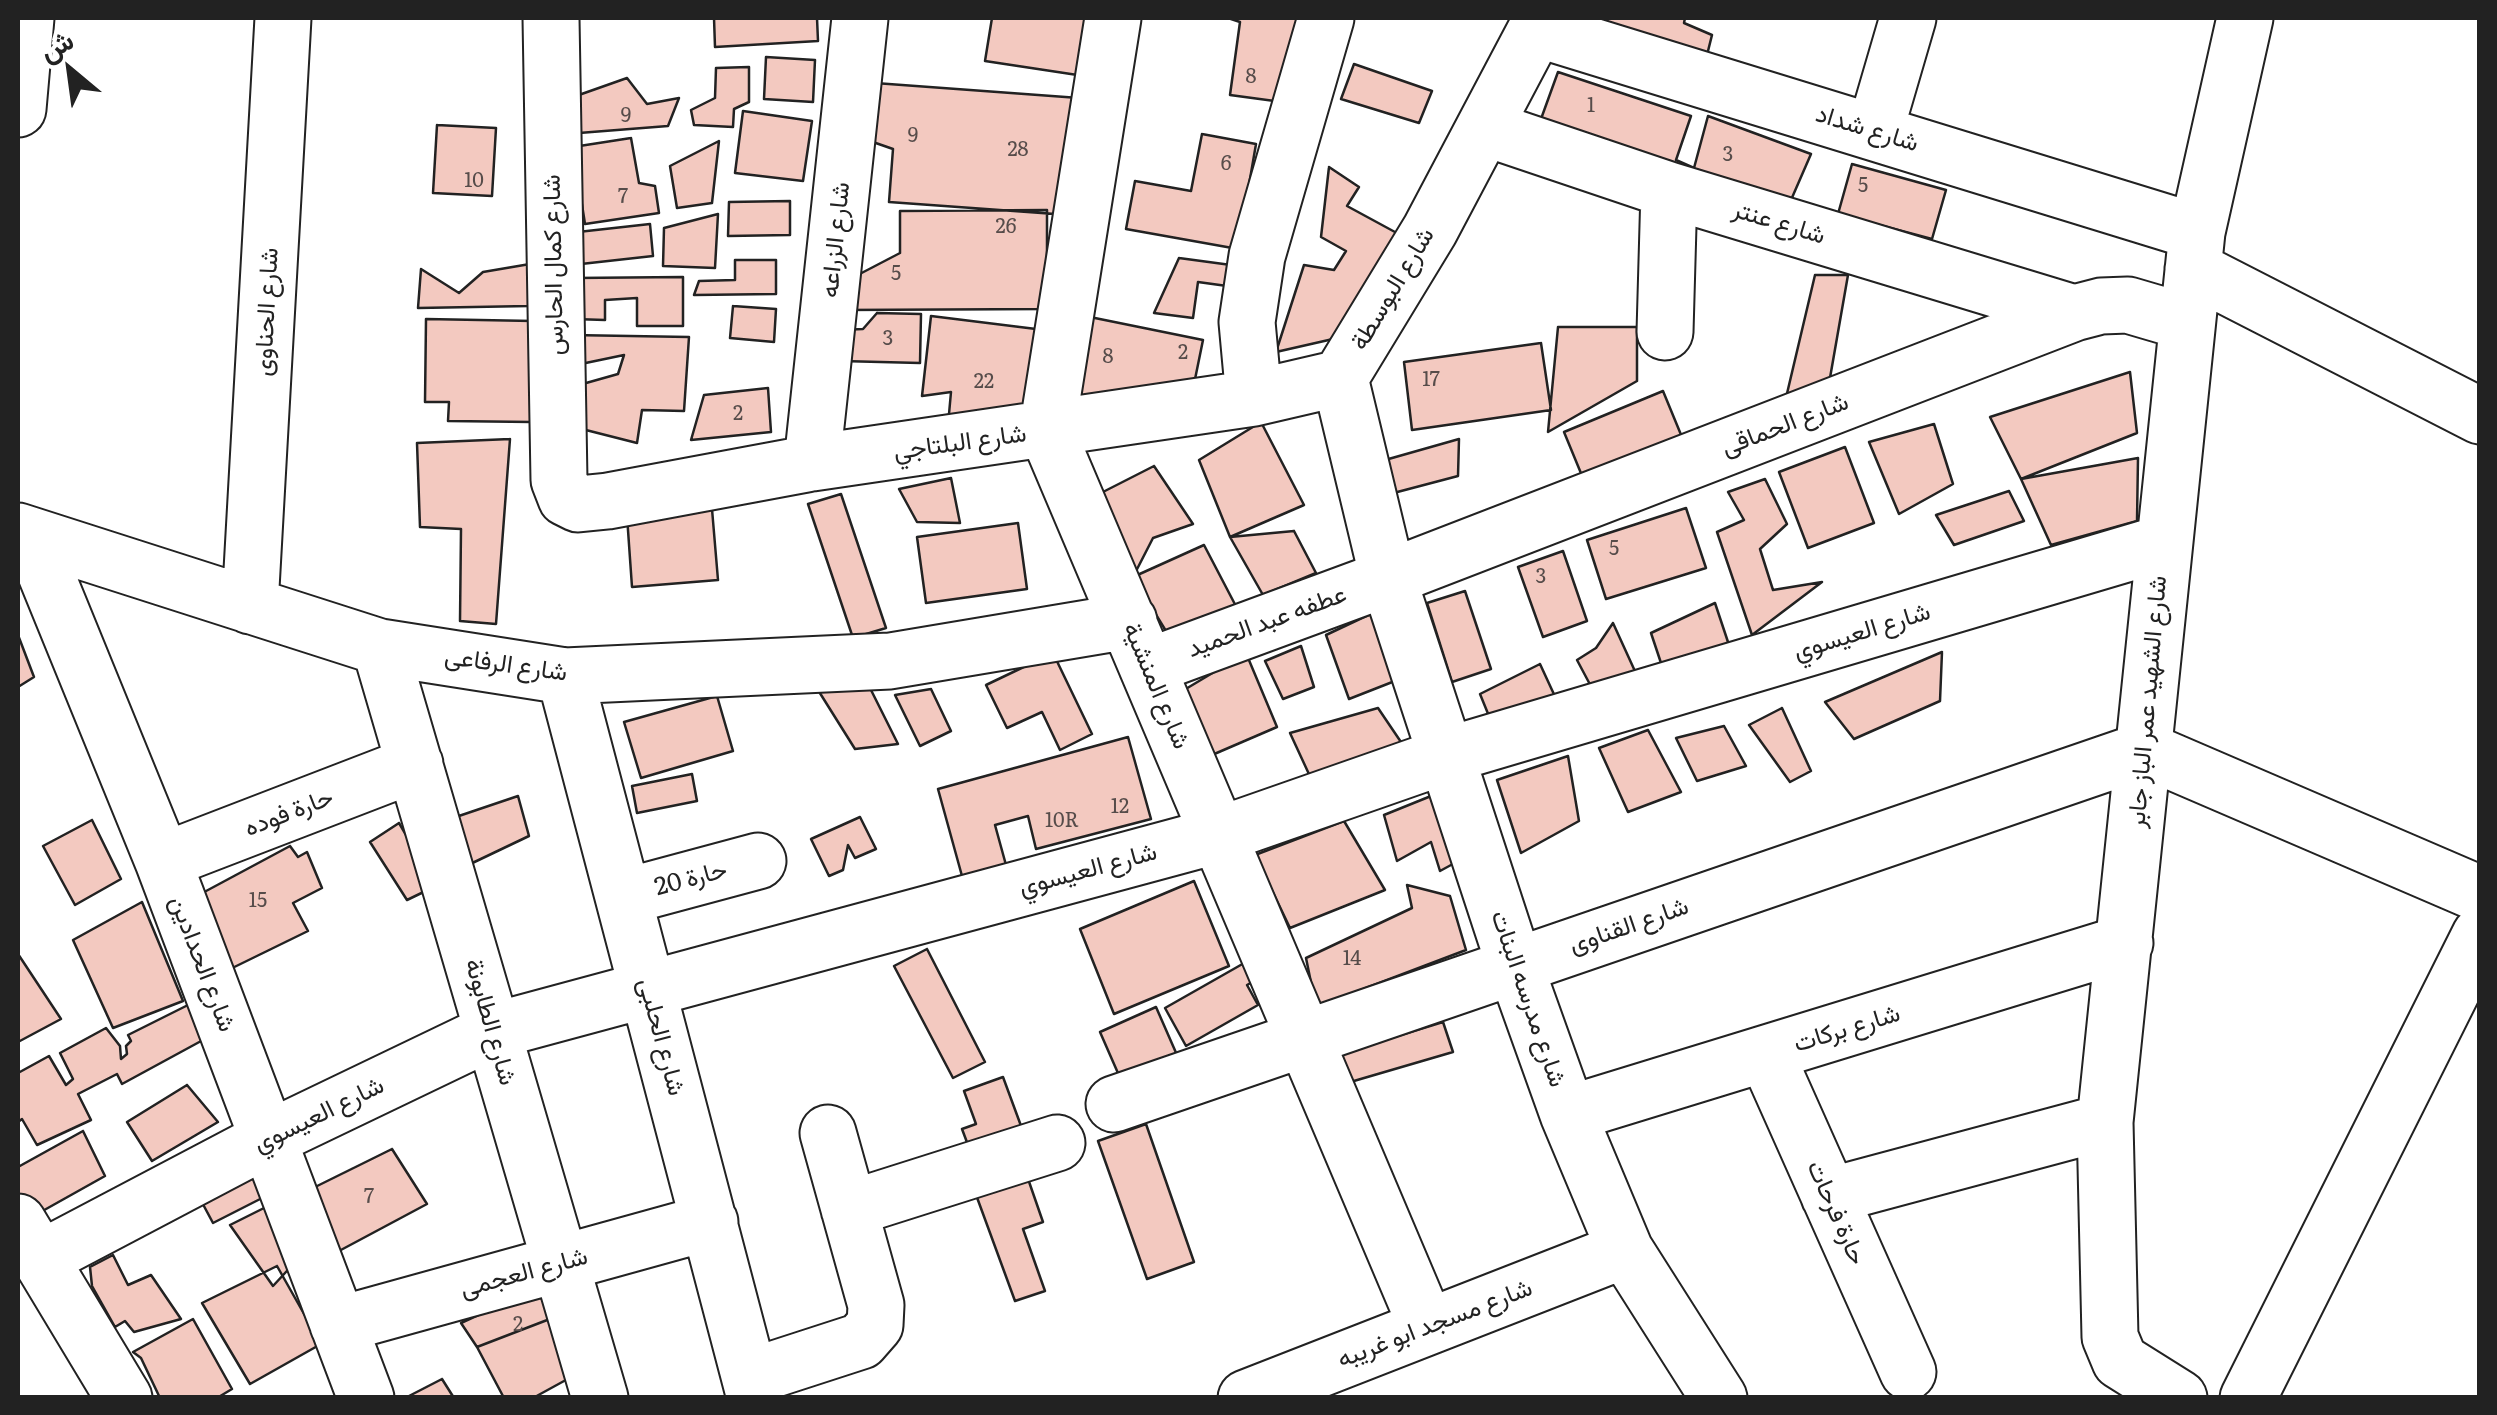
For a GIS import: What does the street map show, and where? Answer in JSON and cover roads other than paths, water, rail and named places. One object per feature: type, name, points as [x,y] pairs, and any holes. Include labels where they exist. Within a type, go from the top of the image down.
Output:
[{"type":"street","points":[[18,110],[26,18]]},
{"type":"street","name":"شارع الحناوى","points":[[250,606],[283,18]]},
{"type":"street","name":"شارع كمال الحارس","points":[[550,18],[559,480],[566,498],[578,504]]},
{"type":"street","name":"شارع الزراعه","points":[[812,463],[860,18]]},
{"type":"street","points":[[1047,430],[1113,18]]},
{"type":"street","points":[[1254,398],[1247,322],[1257,256],[1326,18]]},
{"type":"street","points":[[1875,131],[1908,18]]},
{"type":"street","name":"شارع الشهيد عمر الباز جابر","points":[[2144,1391],[2120,1361],[2110,1338],[2104,1122],[2126,943],[2195,250],[2245,18]]},
{"type":"street","name":"شارع شداد","points":[[1539,24],[1875,131],[2195,250],[2480,416]]},
{"type":"street","name":"شارع البوسطة","points":[[1388,578],[1340,378],[1430,230],[1539,24]]},
{"type":"street","name":"شارع عنتر","points":[[1485,128],[1668,190],[2074,313]]},
{"type":"street","points":[[1665,332],[1668,190]]},
{"type":"street","name":"شارع الحماقى","points":[[1388,578],[2074,313],[2128,305],[2186,322]]},
{"type":"street","name":"شارع البلتاجي","points":[[578,504],[608,502],[812,463],[1254,398],[1340,378]]},
{"type":"street","name":"شارع المنشية","points":[[1047,430],[1427,1327]]},
{"type":"street","name":"شارع الرفاعى","points":[[24,533],[380,647],[565,676],[890,661],[1138,644]]},
{"type":"street","name":"شارع الحدادين","points":[[24,533],[163,861],[366,1398]]},
{"type":"street","name":"شارع العيسوي","points":[[29,1241],[268,1139],[492,1031],[1219,835],[1448,756],[2163,543]]},
{"type":"street","name":"عطفه عبد الحميد","points":[[1138,644],[1388,578]]},
{"type":"street","name":"شارع مدرسه البنات","points":[[1388,578],[1515,966],[1568,1114],[1624,1250],[1719,1398]]},
{"type":"street","name":"شارع الطابونة","points":[[380,647],[600,1398]]},
{"type":"street","name":"شارع الحلبى","points":[[565,676],[752,1387]]},
{"type":"street","points":[[2145,750],[2480,894]]},
{"type":"street","name":"شارع القناوى","points":[[1114,1104],[2145,750]]},
{"type":"street","name":"حارة فوده","points":[[163,861],[415,764]]},
{"type":"street","name":"حارة 20","points":[[624,897],[758,861]]},
{"type":"street","points":[[2248,1398],[2480,935]]},
{"type":"street","name":"شارع بركات","points":[[1568,1114],[2126,943]]},
{"type":"street","name":"حارة فرحات","points":[[1766,1054],[1908,1372]]},
{"type":"street","points":[[1829,1196],[2104,1122]]},
{"type":"street","points":[[752,1387],[861,1341],[875,1325],[876,1305],[828,1133]]},
{"type":"street","points":[[849,1209],[1057,1143]]},
{"type":"street","name":"شارع العجمى","points":[[338,1324],[710,1222]]},
{"type":"street","points":[[29,1241],[124,1398]]},
{"type":"street","name":"شارع مسجد ابو غريبه","points":[[1246,1398],[1318,1385],[1427,1327],[1624,1250]]}]
